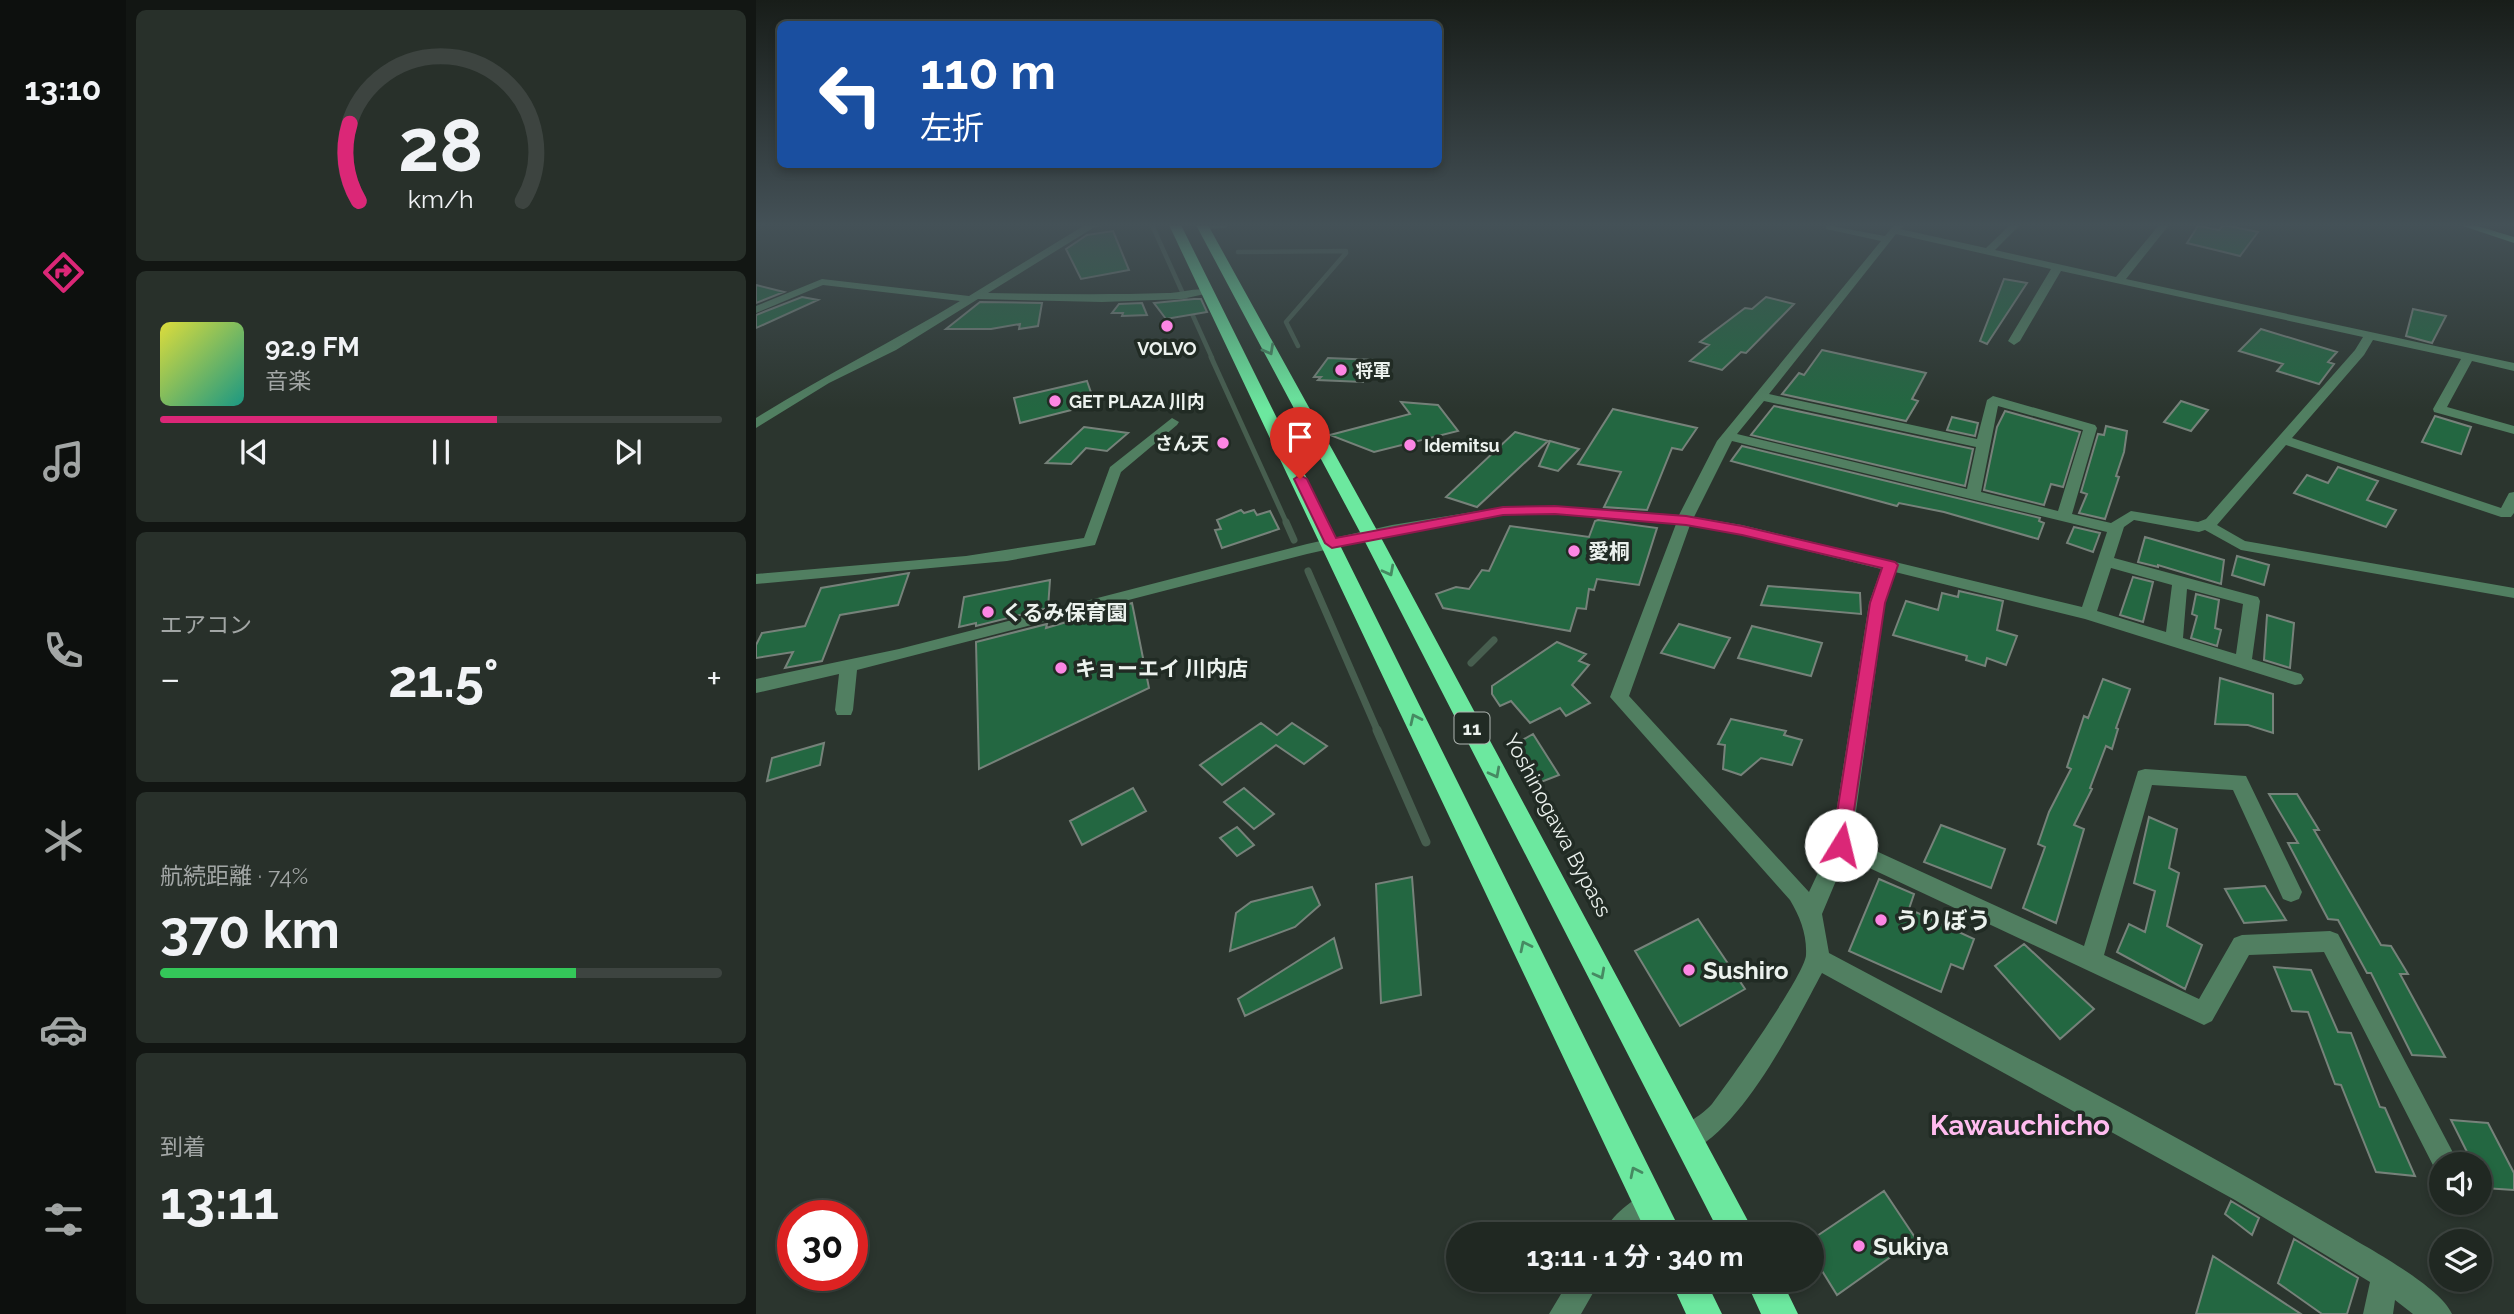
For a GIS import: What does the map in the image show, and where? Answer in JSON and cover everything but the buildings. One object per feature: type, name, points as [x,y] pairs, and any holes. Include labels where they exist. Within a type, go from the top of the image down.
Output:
[{"type":"highway","name":"11","points":[[1191,286],[1332,543],[1659,1222]]},
{"type":"highway","name":"Yoshinogawa Bypass","points":[[1242,286],[1732,1222]]},
{"type":"highway","points":[[1693,1292],[1704,1314]]},
{"type":"highway","points":[[1769,1292],[1780,1314]]},
{"type":"street","points":[[756,310],[812,286]]},
{"type":"street","points":[[863,286],[973,298],[1101,299],[1193,294]]},
{"type":"street","points":[[756,424],[825,380],[892,347],[992,286]]},
{"type":"street","points":[[1688,1140],[1719,1115],[1777,1032],[1818,959],[1814,921],[1798,893],[1619,697],[1696,493],[1729,436],[1849,286]]},
{"type":"street","points":[[2014,341],[2046,286]]},
{"type":"street","points":[[2143,286],[2514,367]]},
{"type":"street","points":[[2088,614],[2116,529],[2131,515],[2199,527],[2211,522],[2360,352],[2371,334]]},
{"type":"street","points":[[2469,356],[2439,409],[2514,430]]},
{"type":"street","points":[[1759,396],[1983,444]]},
{"type":"street","points":[[1973,494],[1993,400],[2090,428],[2064,517]]},
{"type":"street","points":[[756,579],[1053,551],[1090,542],[1115,470],[1172,422]]},
{"type":"street","points":[[1729,436],[2116,529]]},
{"type":"street","points":[[2283,440],[2506,514],[2514,496]]},
{"type":"street","points":[[756,685],[937,645],[1370,534],[1503,511],[1555,510],[1686,520],[1742,530],[2088,614],[2295,679]]},
{"type":"street","points":[[2205,524],[2241,545],[2514,593]]},
{"type":"street","points":[[2105,561],[2252,601],[2243,663]]},
{"type":"street","points":[[1810,915],[1841,845],[1877,603],[1890,565]]},
{"type":"street","points":[[2174,641],[2180,582]]},
{"type":"street","points":[[844,710],[849,665]]},
{"type":"street","points":[[2091,960],[2145,777],[2239,782],[2291,892]]},
{"type":"street","points":[[1841,845],[2204,1013],[2242,945],[2330,941],[2440,1152]]},
{"type":"street","points":[[1818,959],[2245,1190],[2386,1275],[2437,1314]]},
{"type":"street","points":[[1631,1222],[1651,1204]]},
{"type":"street","points":[[2378,1314],[2386,1275]]},
{"type":"street","points":[[1563,1314],[1578,1292]]},
{"type":"waterway","points":[[1180,286],[1212,358]]},
{"type":"waterway","points":[[1298,346],[1286,322],[1317,286]]},
{"type":"waterway","points":[[1211,357],[1287,524]]},
{"type":"waterway","points":[[1286,522],[1294,540]]},
{"type":"waterway","points":[[1308,571],[1378,732]]},
{"type":"waterway","points":[[1471,663],[1494,640]]},
{"type":"waterway","points":[[1377,730],[1426,842]]},
{"type":"place","name":"VOLVO","points":[[1167,326]]},
{"type":"place","name":"将軍","points":[[1341,370]]},
{"type":"place","name":"GET PLAZA 川内","points":[[1055,401]]},
{"type":"place","name":"さん天","points":[[1223,443]]},
{"type":"place","name":"Idemitsu","points":[[1410,445]]},
{"type":"place","name":"愛桐","points":[[1574,551]]},
{"type":"place","name":"くるみ保育園","points":[[988,612]]},
{"type":"place","name":"キョーエイ 川内店","points":[[1061,668]]},
{"type":"place","name":"うりぼう","points":[[1881,920]]},
{"type":"place","name":"Sushiro","points":[[1689,970]]},
{"type":"place","name":"Sukiya","points":[[1859,1246]]},
{"type":"district","name":"Kawauchicho","points":[[2020,1125]]},
{"type":"route","points":[[1300,479],[1332,543],[1503,511],[1555,510],[1686,520],[1742,530],[1890,565],[1877,603],[1866,693],[1841,845]]}]
